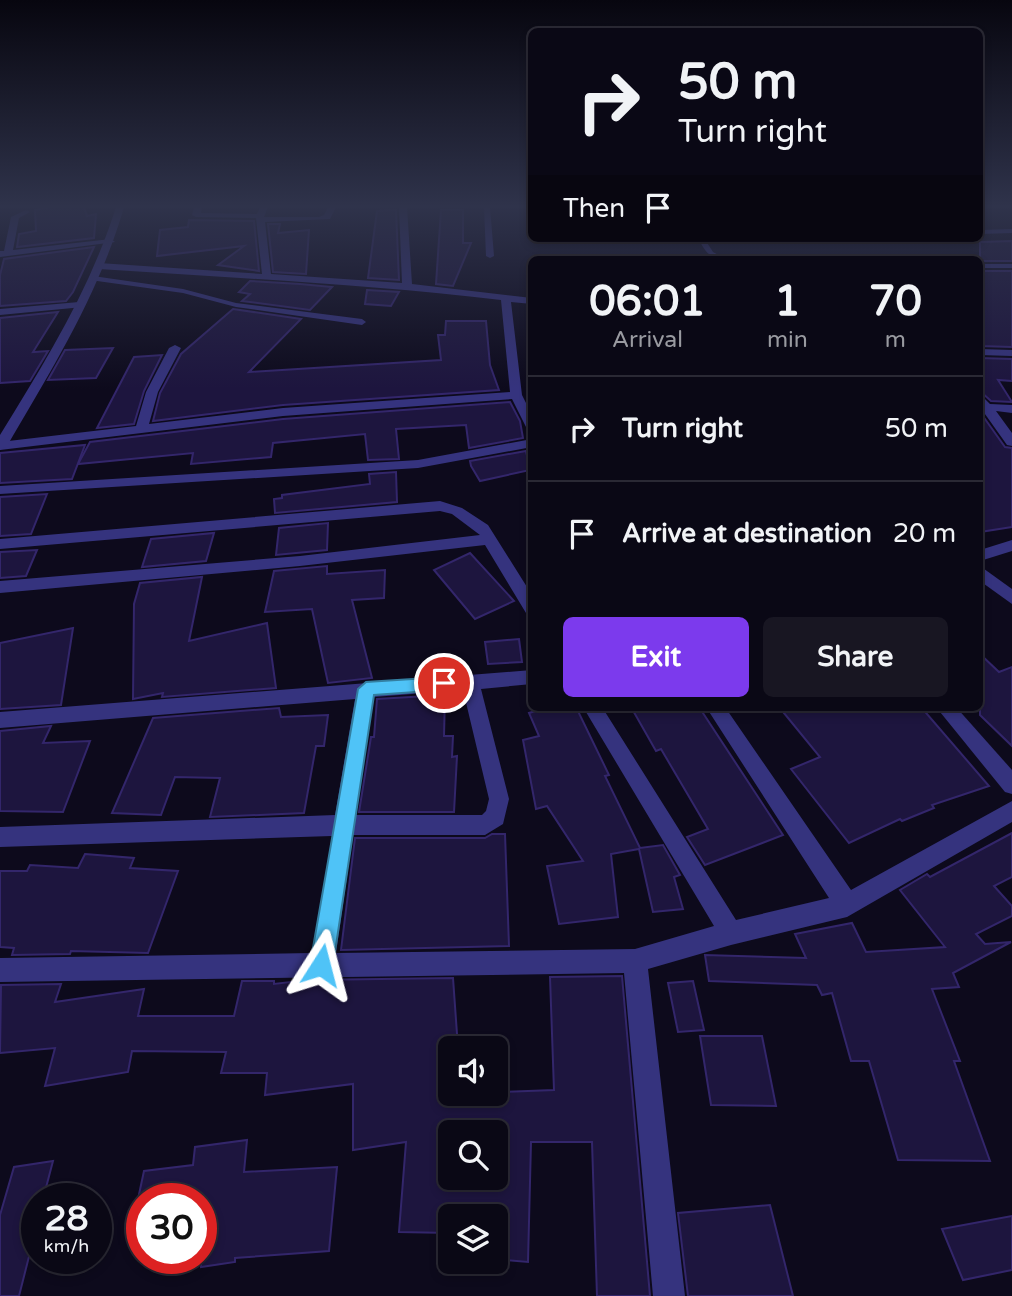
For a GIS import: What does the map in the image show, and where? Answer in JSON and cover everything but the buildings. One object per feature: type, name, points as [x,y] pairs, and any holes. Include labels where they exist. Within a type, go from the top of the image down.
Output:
[{"type":"street","points":[[0,446],[98,267]]},
{"type":"street","points":[[118,267],[407,286],[528,301]]},
{"type":"street","points":[[266,267],[267,279]]},
{"type":"street","points":[[406,267],[407,286]]},
{"type":"street","points":[[506,298],[516,395],[528,419]]},
{"type":"street","points":[[0,313],[79,305]]},
{"type":"street","points":[[141,429],[152,392],[175,348]]},
{"type":"street","points":[[983,352],[1012,353]]},
{"type":"street","points":[[0,446],[283,412],[516,395]]},
{"type":"street","points":[[984,402],[1012,409]]},
{"type":"street","points":[[984,402],[1012,442]]},
{"type":"street","points":[[0,490],[418,464],[528,444]]},
{"type":"street","points":[[0,544],[440,506],[457,511],[483,528],[528,602]]},
{"type":"street","points":[[0,587],[300,561],[490,539]]},
{"type":"street","points":[[983,555],[1012,545]]},
{"type":"street","points":[[983,574],[1012,598]]},
{"type":"street","points":[[0,720],[528,677]]},
{"type":"street","points":[[0,837],[344,825],[485,825],[496,817],[499,799],[470,682]]},
{"type":"street","points":[[321,965],[366,689]]},
{"type":"street","points":[[594,711],[731,933]]},
{"type":"street","points":[[718,711],[847,905]]},
{"type":"street","points":[[948,711],[1012,785]]},
{"type":"street","points":[[0,970],[635,961],[731,933],[847,905],[1012,811]]},
{"type":"street","points":[[635,961],[669,1296]]},
{"type":"lane","points":[[93,278],[183,291],[236,305],[362,322]]},
{"type":"route","points":[[321,965],[366,689],[444,683]]}]
